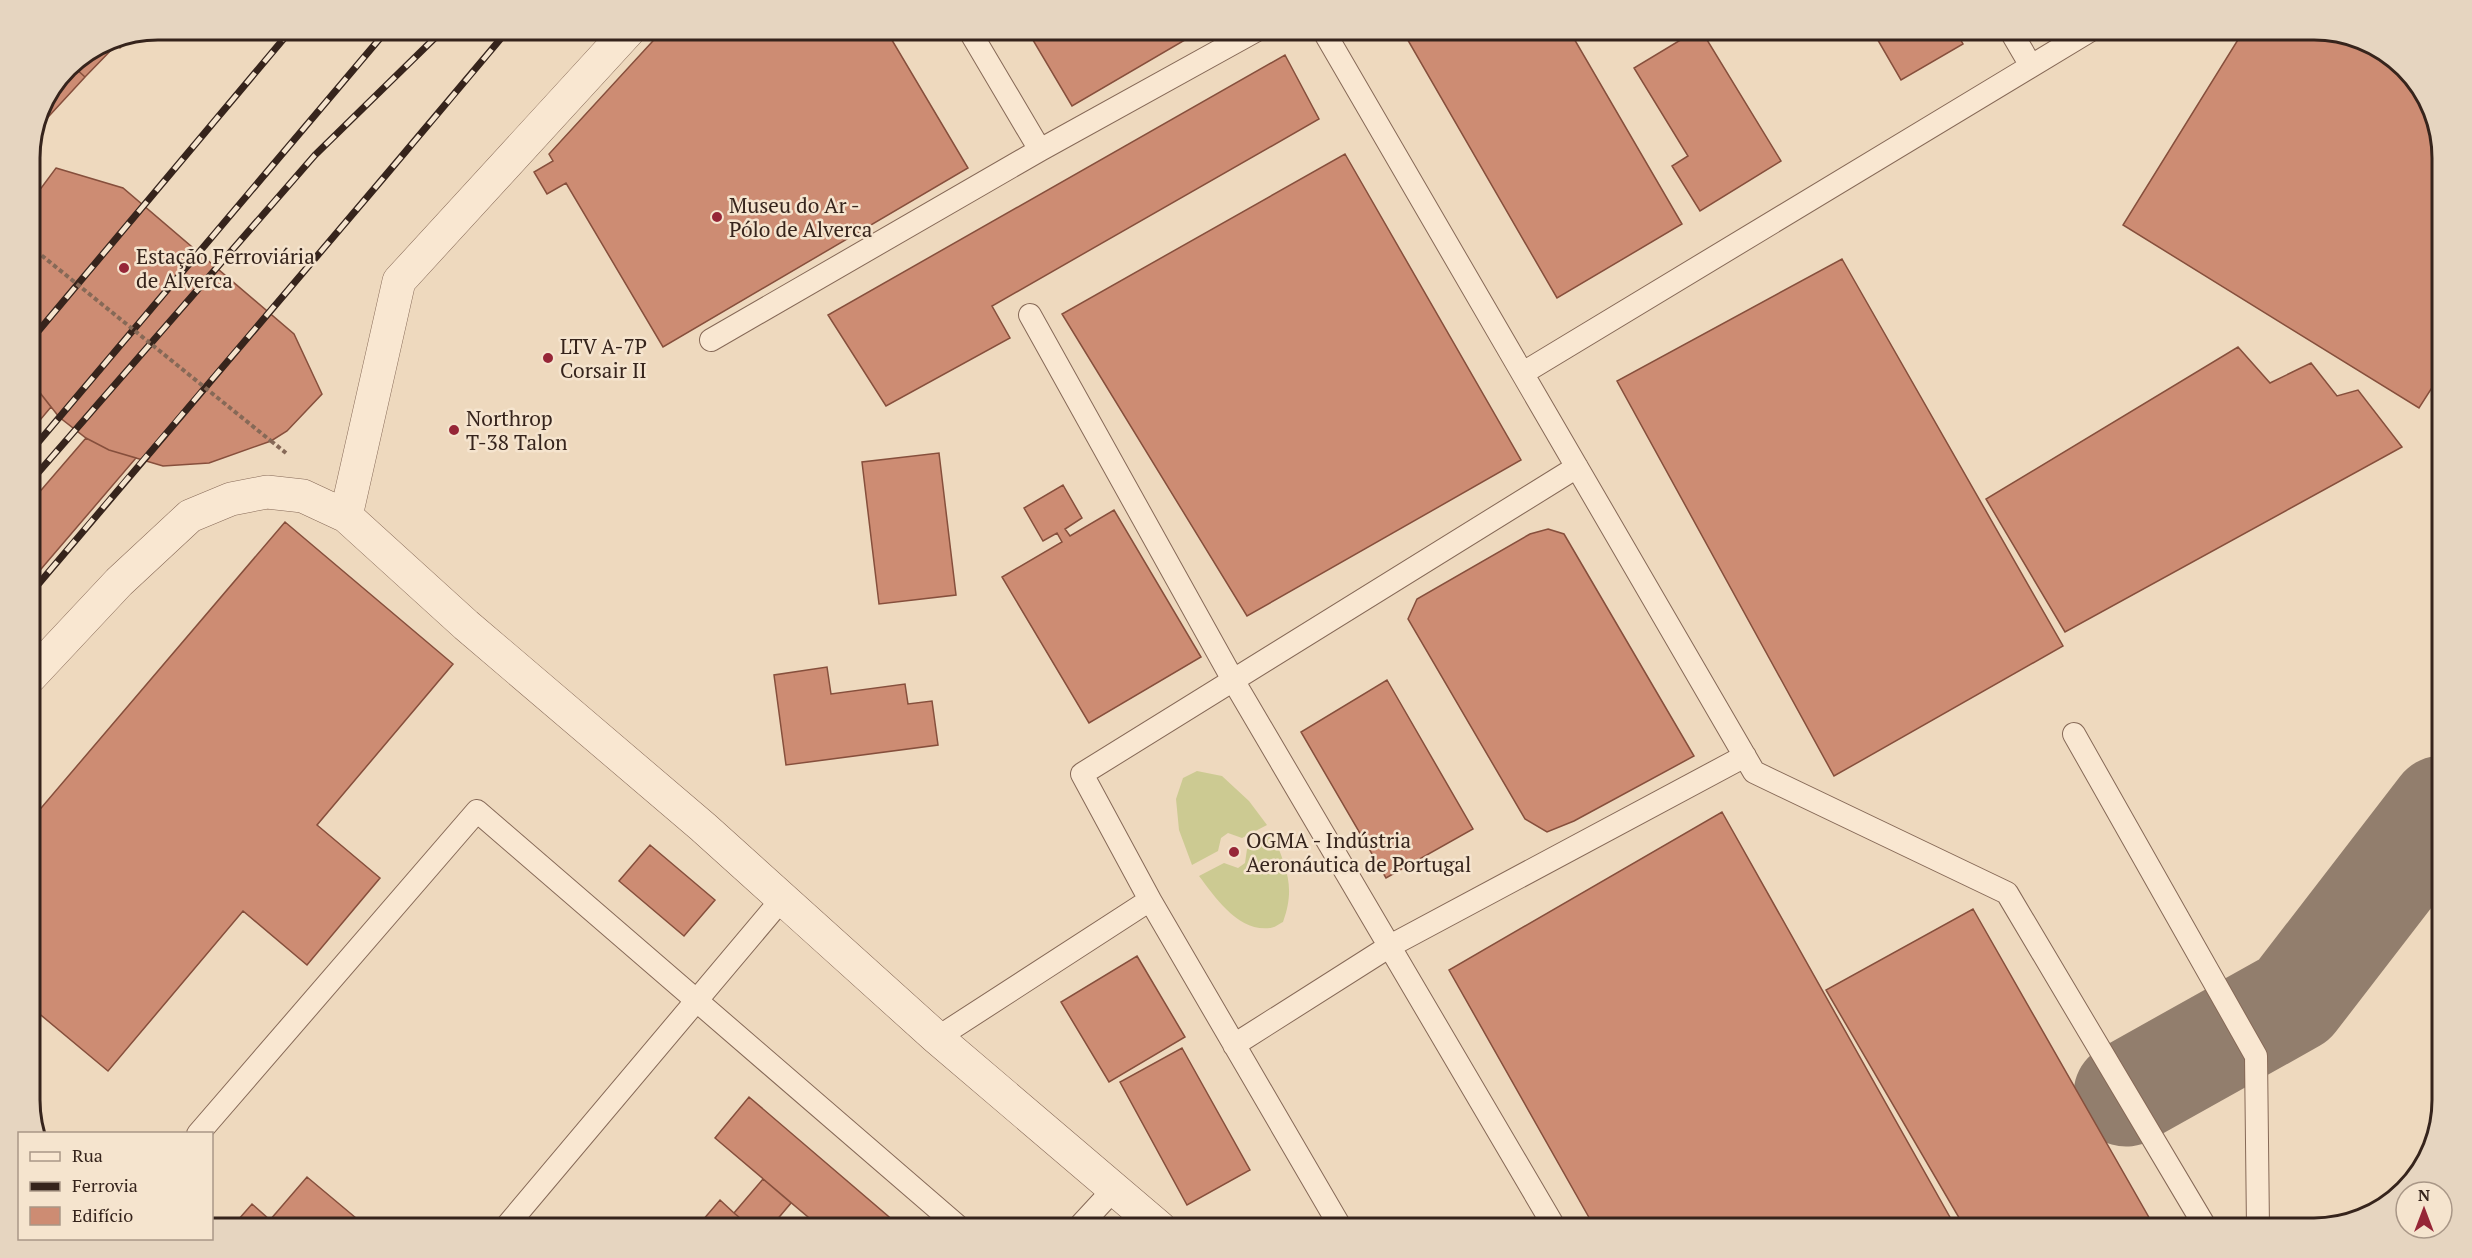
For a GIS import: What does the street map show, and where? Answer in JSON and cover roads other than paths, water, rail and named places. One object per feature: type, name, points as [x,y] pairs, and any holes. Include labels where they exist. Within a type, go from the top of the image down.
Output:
[{"type":"street","points":[[346,516],[399,281],[620,40]]},
{"type":"street","points":[[41,665],[111,591],[190,516],[231,499],[267,492],[303,496],[346,516],[466,625],[703,827],[937,1038],[1149,1218]]},
{"type":"lane","points":[[975,40],[1040,150]]},
{"type":"lane","points":[[711,340],[1040,150],[1239,40]]},
{"type":"lane","points":[[1329,40],[1754,772],[2007,893],[2200,1218]]},
{"type":"lane","points":[[2016,40],[2031,66]]},
{"type":"lane","points":[[1523,374],[2074,40]]},
{"type":"lane","points":[[1030,315],[1233,680],[1550,1218]]},
{"type":"lane","points":[[1335,1218],[1150,900],[1082,774],[1577,467]]},
{"type":"lane","points":[[2074,734],[2256,1056],[2258,1218]]},
{"type":"lane","points":[[1234,1045],[1390,946],[1745,756]]},
{"type":"lane","points":[[200,1132],[477,811],[948,1218]]},
{"type":"lane","points":[[514,1218],[698,1001],[782,898]]},
{"type":"lane","points":[[937,1038],[1150,900]]},
{"type":"lane","points":[[1087,1218],[1115,1188]]},
{"type":"railway","points":[[41,328],[283,40]]},
{"type":"railway","points":[[41,439],[379,40]]},
{"type":"railway","points":[[41,469],[315,155],[433,40]]},
{"type":"railway","points":[[41,581],[500,40]]},
{"type":"place","name":"Museu do Ar - Pólo de Alverca","points":[[717,217]]},
{"type":"place","name":"Estação Ferroviária de Alverca","points":[[124,268]]},
{"type":"place","name":"LTV A-7P Corsair II","points":[[548,358]]},
{"type":"place","name":"Northrop T-38 Talon","points":[[454,430]]},
{"type":"place","name":"OGMA - Indústria Aeronáutica de Portugal","points":[[1234,852]]}]
